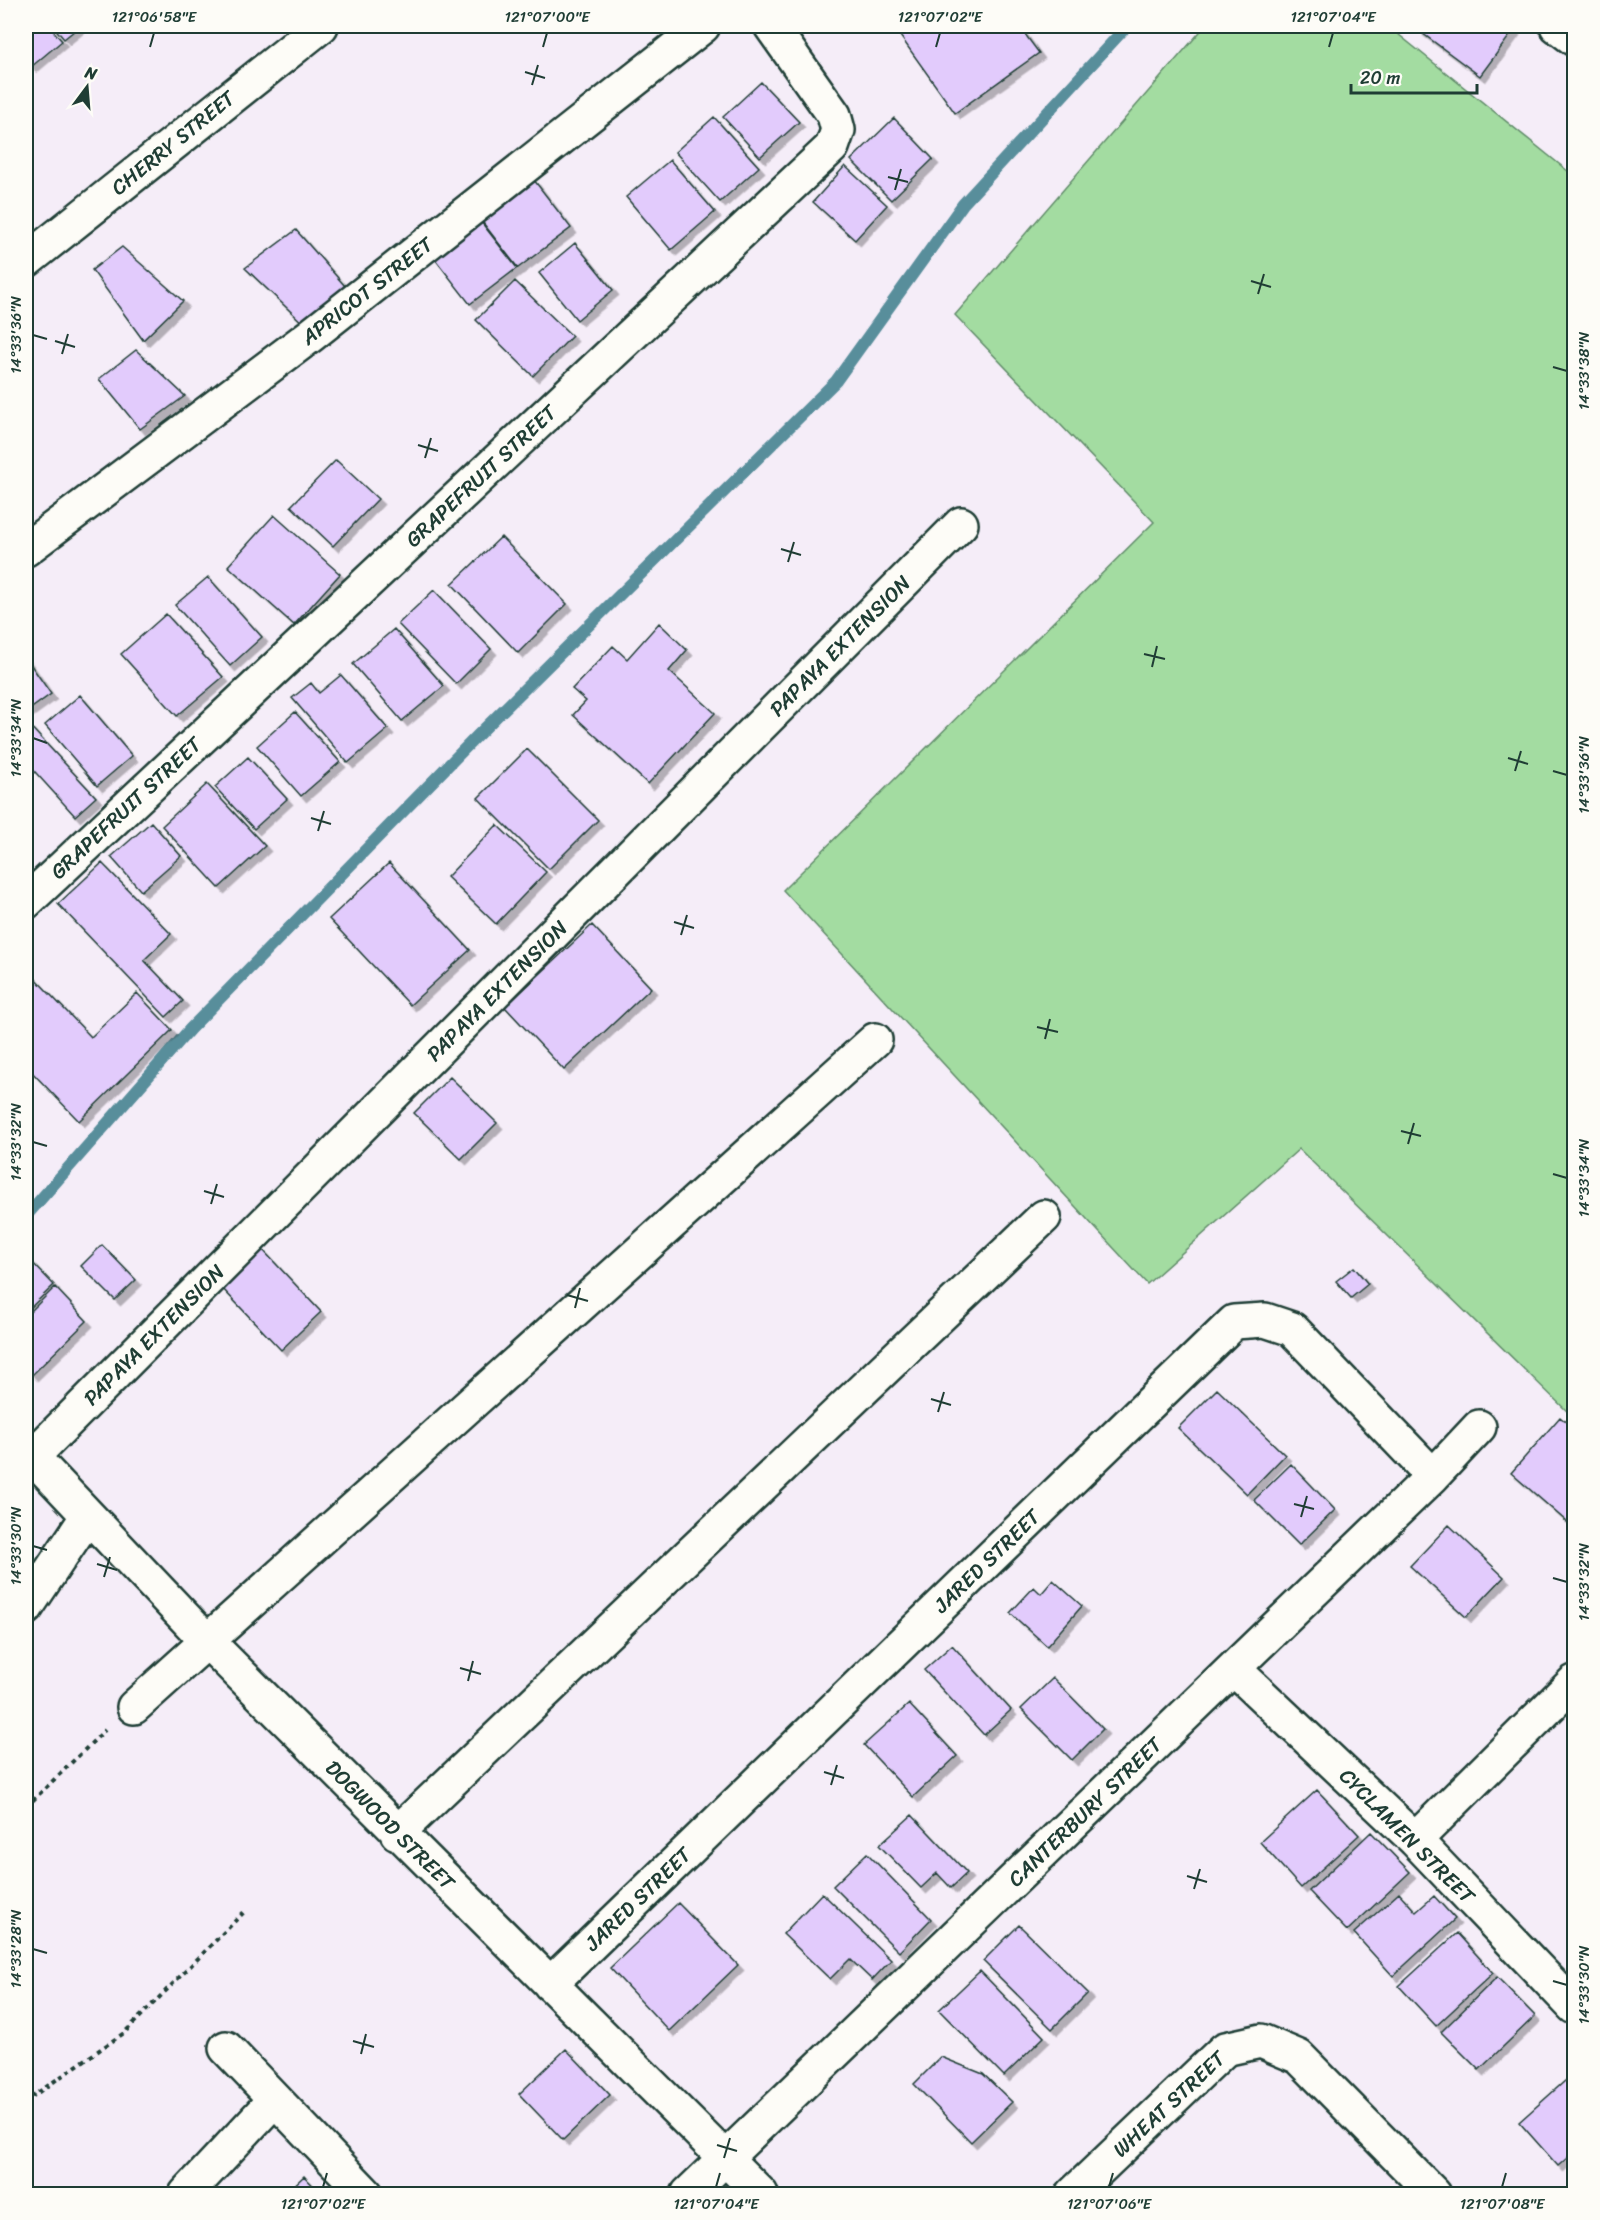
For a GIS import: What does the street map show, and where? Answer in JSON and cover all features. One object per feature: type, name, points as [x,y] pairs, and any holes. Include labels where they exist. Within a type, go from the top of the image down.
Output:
[{"type":"street","name":"CHERRY STREET","points":[[26,261],[321,26]]},
{"type":"street","name":"APRICOT STREET","points":[[26,549],[310,336],[703,26]]},
{"type":"street","name":"GRAPEFRUIT STREET","points":[[26,902],[832,147],[838,130],[834,115],[771,26]]},
{"type":"street","points":[[1557,26],[1575,39]]},
{"type":"street","name":"PAPAYA EXTENSION","points":[[29,1453],[961,524]]},
{"type":"street","points":[[134,1707],[875,1040]]},
{"type":"street","points":[[397,1833],[1044,1217]]},
{"type":"street","name":"JARED STREET","points":[[550,1984],[1234,1322],[1265,1320],[1292,1329],[1433,1476]]},
{"type":"street","name":"CANTERBURY STREET","points":[[688,2194],[1234,1669],[1433,1476],[1479,1427]]},
{"type":"street","name":"DOGWOOD STREET","points":[[29,1453],[87,1517],[208,1642],[761,2194]]},
{"type":"street","points":[[26,1608],[87,1517]]},
{"type":"street","name":"CYCLAMEN STREET","points":[[1234,1669],[1415,1840],[1575,2007]]},
{"type":"street","points":[[1415,1840],[1575,1682]]},
{"type":"street","name":"WHEAT STREET","points":[[1072,2194],[1225,2049],[1261,2041],[1299,2057],[1434,2194]]},
{"type":"street","points":[[226,2048],[366,2194]]},
{"type":"street","points":[[186,2194],[274,2100]]},
{"type":"path","points":[[26,1807],[106,1729],[134,1707]]},
{"type":"path","points":[[26,2067],[33,2096],[124,2033],[245,1911]]},
{"type":"green space","points":[[1205,26],[1388,26],[1574,176],[1574,1418],[1299,1149],[1147,1284],[783,890],[1154,522],[955,315]]},
{"type":"building","points":[[26,26],[49,26],[62,41],[31,67],[26,60]]},
{"type":"building","points":[[53,26],[80,26],[64,39]]},
{"type":"building","points":[[893,26],[1019,26],[1039,53],[955,113]]},
{"type":"building","points":[[1421,26],[1509,26],[1514,30],[1480,76],[1418,30]]},
{"type":"building","points":[[761,82],[799,122],[760,157],[723,117]]},
{"type":"building","points":[[714,117],[759,167],[720,202],[675,152]]},
{"type":"building","points":[[894,118],[933,159],[891,200],[851,160]]},
{"type":"building","points":[[670,160],[715,212],[671,250],[626,197]]},
{"type":"building","points":[[845,166],[887,205],[855,240],[813,202]]},
{"type":"building","points":[[534,180],[571,228],[518,268],[473,210]]},
{"type":"building","points":[[478,218],[517,268],[470,304],[431,254]]},
{"type":"building","points":[[296,230],[345,286],[308,328],[245,268]]},
{"type":"building","points":[[575,243],[613,290],[577,320],[539,273]]},
{"type":"building","points":[[122,247],[183,301],[143,340],[92,270]]},
{"type":"building","points":[[515,281],[572,336],[533,376],[476,320]]},
{"type":"building","points":[[136,350],[185,396],[140,429],[99,379]]},
{"type":"building","points":[[336,460],[378,499],[333,546],[291,506]]},
{"type":"building","points":[[274,515],[340,574],[294,625],[228,566]]},
{"type":"building","points":[[501,537],[567,604],[518,653],[452,584]]},
{"type":"building","points":[[208,577],[262,637],[230,666],[175,605]]},
{"type":"building","points":[[434,590],[491,649],[456,684],[398,624]]},
{"type":"building","points":[[166,614],[223,677],[177,716],[121,654]]},
{"type":"building","points":[[659,623],[687,650],[669,671],[715,713],[648,784],[573,715],[586,701],[572,689],[613,646],[627,659]]},
{"type":"building","points":[[394,629],[444,686],[402,721],[353,664]]},
{"type":"building","points":[[26,658],[51,694],[26,712]]},
{"type":"building","points":[[341,675],[388,729],[348,763],[292,698],[311,683],[319,693]]},
{"type":"building","points":[[80,695],[132,756],[97,786],[45,725]]},
{"type":"building","points":[[295,712],[340,762],[301,796],[257,746]]},
{"type":"building","points":[[26,722],[96,797],[75,816],[26,762]]},
{"type":"building","points":[[527,749],[598,820],[549,869],[478,798]]},
{"type":"building","points":[[248,757],[287,799],[254,829],[215,787]]},
{"type":"building","points":[[207,784],[265,846],[219,888],[162,826]]},
{"type":"building","points":[[151,822],[181,856],[141,891],[111,857]]},
{"type":"building","points":[[497,825],[546,872],[496,924],[447,877]]},
{"type":"building","points":[[102,863],[171,934],[144,960],[183,1001],[166,1017],[58,904]]},
{"type":"building","points":[[389,863],[470,950],[410,1005],[329,919]]},
{"type":"building","points":[[592,925],[651,988],[564,1070],[505,1007]]},
{"type":"building","points":[[26,969],[91,1037],[137,993],[172,1030],[79,1121],[26,1066]]},
{"type":"building","points":[[450,1077],[497,1123],[461,1159],[414,1113]]},
{"type":"building","points":[[102,1245],[136,1280],[115,1300],[81,1266]]},
{"type":"building","points":[[262,1249],[321,1312],[281,1350],[221,1287]]},
{"type":"building","points":[[26,1256],[54,1285],[26,1312]]},
{"type":"building","points":[[1354,1267],[1368,1284],[1351,1298],[1336,1281]]},
{"type":"building","points":[[55,1287],[87,1321],[32,1375],[26,1368],[26,1316]]},
{"type":"building","points":[[1217,1389],[1285,1455],[1247,1494],[1178,1428]]},
{"type":"building","points":[[1560,1417],[1574,1429],[1574,1528],[1511,1473]]},
{"type":"building","points":[[1291,1464],[1335,1510],[1299,1545],[1254,1500]]},
{"type":"building","points":[[1449,1525],[1504,1577],[1466,1617],[1410,1566]]},
{"type":"building","points":[[1053,1580],[1082,1606],[1047,1646],[1010,1613],[1034,1587],[1041,1594]]},
{"type":"building","points":[[952,1645],[1011,1710],[984,1735],[924,1670]]},
{"type":"building","points":[[1053,1678],[1103,1729],[1072,1760],[1021,1709]]},
{"type":"building","points":[[909,1704],[957,1756],[913,1797],[864,1745]]},
{"type":"building","points":[[1317,1790],[1359,1835],[1301,1888],[1260,1842]]},
{"type":"building","points":[[912,1815],[967,1873],[951,1888],[937,1873],[921,1888],[879,1845]]},
{"type":"building","points":[[1371,1832],[1410,1872],[1347,1931],[1309,1891]]},
{"type":"building","points":[[867,1853],[931,1919],[899,1952],[833,1886]]},
{"type":"building","points":[[822,1893],[891,1960],[872,1980],[850,1959],[830,1979],[783,1934]]},
{"type":"building","points":[[1399,1893],[1416,1912],[1434,1896],[1455,1919],[1393,1976],[1354,1933]]},
{"type":"building","points":[[678,1903],[738,1965],[669,2031],[610,1968]]},
{"type":"building","points":[[1019,1925],[1088,1993],[1052,2029],[983,1961]]},
{"type":"building","points":[[1457,1933],[1493,1973],[1436,2026],[1399,1986]]},
{"type":"building","points":[[980,1971],[1044,2037],[1004,2076],[939,2010]]},
{"type":"building","points":[[1497,1977],[1535,2016],[1479,2070],[1441,2032]]},
{"type":"building","points":[[566,2049],[610,2095],[563,2140],[519,2094]]},
{"type":"building","points":[[941,2057],[983,2074],[1012,2102],[971,2142],[914,2084]]},
{"type":"building","points":[[1574,2073],[1574,2152],[1558,2166],[1519,2122]]},
{"type":"building","points":[[304,2176],[321,2194],[285,2194]]},
{"type":"building","points":[[332,2187],[339,2194],[325,2194]]},
{"type":"waterway","points":[[26,1216],[190,1029],[478,735],[836,381],[963,204],[1127,26]]}]
